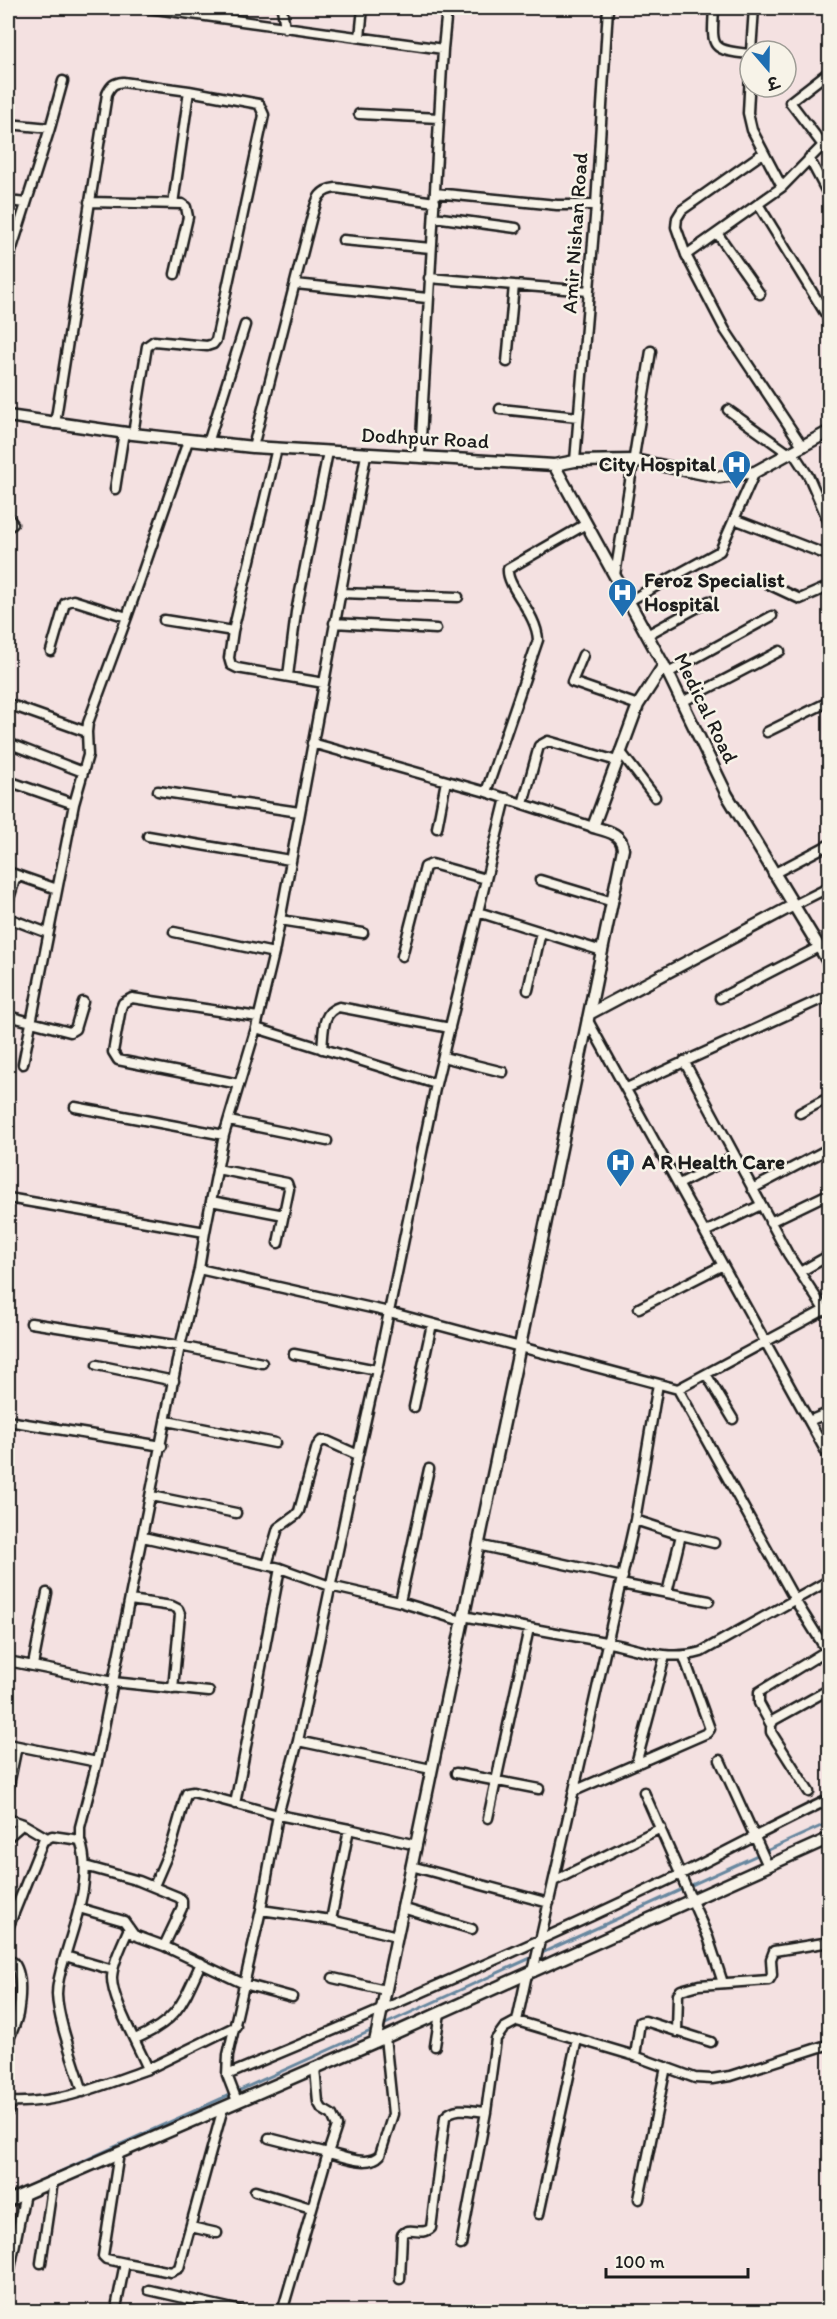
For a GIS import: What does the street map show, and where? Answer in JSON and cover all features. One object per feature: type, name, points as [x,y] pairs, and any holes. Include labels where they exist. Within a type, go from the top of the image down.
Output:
[{"type":"street","points":[[153,8],[443,49]]},
{"type":"street","points":[[282,8],[285,28]]},
{"type":"street","points":[[360,37],[363,8]]},
{"type":"street","points":[[420,456],[427,298],[447,8]]},
{"type":"street","name":"Amir Nishan Road","points":[[575,461],[590,291],[608,8]]},
{"type":"street","points":[[714,8],[713,30],[717,45],[725,52],[738,52]]},
{"type":"street","points":[[752,39],[754,8]]},
{"type":"street","points":[[686,255],[782,187],[826,141],[790,102],[830,71]]},
{"type":"street","points":[[8,261],[63,81]]},
{"type":"street","points":[[55,424],[89,202],[110,87],[115,83],[123,82],[259,104],[264,115],[216,340],[207,346],[154,341],[147,346],[115,489]]},
{"type":"street","points":[[173,204],[189,91]]},
{"type":"street","points":[[749,99],[748,113],[752,130],[782,187]]},
{"type":"street","points":[[359,114],[439,118]]},
{"type":"street","points":[[8,124],[50,128]]},
{"type":"street","points":[[764,153],[682,210],[677,218],[676,227],[686,255],[725,330],[809,477],[830,525]]},
{"type":"street","points":[[808,158],[830,198]]},
{"type":"street","points":[[253,447],[312,216],[322,191],[336,188],[557,205],[596,205]]},
{"type":"street","points":[[8,201],[26,203]]},
{"type":"street","points":[[89,202],[182,204],[187,212],[175,274]]},
{"type":"street","points":[[758,204],[830,321]]},
{"type":"street","points":[[434,217],[516,228]]},
{"type":"street","points":[[717,233],[760,294]]},
{"type":"street","points":[[343,240],[431,249]]},
{"type":"street","points":[[429,278],[590,291]]},
{"type":"street","points":[[296,284],[427,298]]},
{"type":"street","points":[[507,362],[514,285]]},
{"type":"street","points":[[208,442],[244,325]]},
{"type":"street","points":[[615,575],[651,351]]},
{"type":"street","points":[[500,409],[578,417]]},
{"type":"street","points":[[728,410],[794,450]]},
{"type":"street","name":"Dodhpur Road","points":[[8,416],[188,441],[253,447],[554,465],[575,461],[634,460],[719,477],[755,472],[830,431]]},
{"type":"street","points":[[23,1064],[74,804],[88,755],[88,723],[188,441]]},
{"type":"street","points":[[277,447],[233,631],[229,658],[231,665],[237,668],[324,683]]},
{"type":"street","points":[[288,676],[297,612],[328,452]]},
{"type":"street","points":[[83,2092],[57,1994],[59,1974],[79,1908],[85,1866],[80,1827],[97,1762],[167,1421],[180,1346],[200,1269],[224,1135],[256,1028],[274,953],[366,454]]},
{"type":"street","name":"Medical Road","points":[[554,465],[666,669],[727,795],[792,906],[830,965]]},
{"type":"street","points":[[629,601],[720,551],[755,472]]},
{"type":"street","points":[[8,517],[13,524],[8,527]]},
{"type":"street","points":[[734,519],[830,556]]},
{"type":"street","points":[[486,792],[538,640],[538,628],[510,580],[508,569],[586,524]]},
{"type":"street","points":[[768,584],[800,599],[830,586]]},
{"type":"street","points":[[341,593],[458,597]]},
{"type":"street","points":[[51,651],[65,603],[69,601],[73,600],[127,617]]},
{"type":"street","points":[[647,635],[709,601]]},
{"type":"street","points":[[593,827],[638,705],[666,669],[772,616]]},
{"type":"street","points":[[164,620],[233,631]]},
{"type":"street","points":[[334,623],[436,629]]},
{"type":"street","points":[[682,702],[780,651]]},
{"type":"street","points":[[583,655],[572,682],[638,705]]},
{"type":"street","points":[[767,732],[830,700]]},
{"type":"street","points":[[8,704],[87,732]]},
{"type":"street","points":[[523,804],[539,746],[548,741],[618,756],[656,797]]},
{"type":"street","points":[[8,743],[83,772]]},
{"type":"street","points":[[270,2138],[368,2162],[380,2155],[393,2114],[378,2019],[386,1990],[624,849],[623,842],[617,835],[506,798],[312,743]]},
{"type":"street","points":[[437,828],[446,781]]},
{"type":"street","points":[[8,782],[74,804]]},
{"type":"street","points":[[158,791],[299,812]]},
{"type":"street","points":[[236,2098],[229,2080],[228,2055],[261,1910],[278,1815],[298,1741],[436,1084],[506,798]]},
{"type":"street","points":[[148,836],[290,860]]},
{"type":"street","points":[[773,874],[830,844]]},
{"type":"street","points":[[402,956],[425,867],[432,864],[486,879]]},
{"type":"street","points":[[8,902],[12,874],[57,889]]},
{"type":"street","points":[[540,880],[613,902]]},
{"type":"street","points":[[588,1016],[830,887]]},
{"type":"street","points":[[478,912],[602,951]]},
{"type":"street","points":[[8,918],[48,933]]},
{"type":"street","points":[[279,920],[363,933]]},
{"type":"street","points":[[174,932],[274,953]]},
{"type":"street","points":[[528,990],[541,932]]},
{"type":"street","points":[[720,998],[819,947]]},
{"type":"street","points":[[627,1088],[830,995]]},
{"type":"street","points":[[239,1084],[118,1060],[113,1052],[121,1008],[126,1000],[132,998],[258,1017]]},
{"type":"street","points":[[8,1016],[74,1031],[83,1002]]},
{"type":"street","points":[[322,1049],[327,1014],[331,1009],[339,1007],[450,1028]]},
{"type":"street","points":[[588,1016],[830,1459]]},
{"type":"street","points":[[256,1028],[436,1084]]},
{"type":"street","points":[[443,1057],[503,1072]]},
{"type":"street","points":[[200,1269],[389,1312],[678,1389],[827,1309],[800,1272],[770,1222],[684,1061]]},
{"type":"street","points":[[800,1113],[830,1097]]},
{"type":"street","points":[[75,1107],[224,1135]]},
{"type":"street","points":[[229,1121],[327,1141]]},
{"type":"street","points":[[752,1189],[830,1148]]},
{"type":"street","points":[[679,1184],[734,1156]]},
{"type":"street","points":[[217,1169],[287,1183],[289,1189],[279,1242]]},
{"type":"street","points":[[770,1222],[830,1193]]},
{"type":"street","points":[[8,1198],[205,1232]]},
{"type":"street","points":[[211,1201],[284,1215]]},
{"type":"street","points":[[705,1232],[761,1205]]},
{"type":"street","points":[[800,1272],[830,1256]]},
{"type":"street","points":[[639,1308],[723,1265]]},
{"type":"street","points":[[31,1323],[180,1346],[262,1363]]},
{"type":"street","points":[[414,1407],[432,1324]]},
{"type":"street","points":[[294,1354],[377,1370]]},
{"type":"street","points":[[97,1365],[174,1381]]},
{"type":"street","points":[[706,1374],[733,1419]]},
{"type":"street","points":[[517,2021],[542,1939],[622,1581],[635,1521],[658,1384]]},
{"type":"street","points":[[678,1389],[795,1600],[828,1653],[759,1692],[759,1703],[771,1725],[771,1732],[809,1792]]},
{"type":"street","points":[[809,1421],[830,1412]]},
{"type":"street","points":[[8,1420],[162,1446]]},
{"type":"street","points":[[167,1421],[275,1443]]},
{"type":"street","points":[[267,1565],[278,1528],[299,1511],[317,1446],[321,1441],[327,1441],[358,1455]]},
{"type":"street","points":[[400,1602],[429,1469]]},
{"type":"street","points":[[152,1496],[236,1513]]},
{"type":"street","points":[[635,1521],[714,1543]]},
{"type":"street","points":[[667,1593],[681,1535]]},
{"type":"street","points":[[143,1537],[280,1568],[330,1586],[463,1618],[529,1628],[665,1656],[684,1657],[701,1652],[830,1580]]},
{"type":"street","points":[[478,1545],[667,1593],[709,1601]]},
{"type":"street","points":[[235,1804],[280,1568]]},
{"type":"street","points":[[33,1665],[47,1593]]},
{"type":"street","points":[[130,1600],[172,1606],[178,1609],[180,1614],[173,1689]]},
{"type":"street","points":[[488,1818],[529,1628]]},
{"type":"street","points":[[636,1764],[665,1656]]},
{"type":"street","points":[[574,1791],[707,1733],[711,1729],[684,1657]]},
{"type":"street","points":[[8,1661],[113,1682],[208,1692]]},
{"type":"street","points":[[771,1725],[774,1720],[830,1689]]},
{"type":"street","points":[[298,1741],[431,1769]]},
{"type":"street","points":[[8,1744],[97,1762]]},
{"type":"street","points":[[8,1791],[18,1746]]},
{"type":"street","points":[[720,1760],[768,1866]]},
{"type":"street","points":[[456,1773],[539,1789]]},
{"type":"street","points":[[154,1886],[172,1844],[188,1793],[193,1792],[278,1815],[416,1845]]},
{"type":"street","points":[[644,1792],[716,1956],[723,1983]]},
{"type":"street","points":[[229,2080],[378,2019],[756,1839],[830,1799]]},
{"type":"street","points":[[8,1819],[23,1824],[46,1838]]},
{"type":"street","points":[[8,1837],[23,1824]]},
{"type":"street","points":[[554,1881],[661,1828]]},
{"type":"street","points":[[331,1920],[349,1829]]},
{"type":"street","points":[[8,1928],[43,1841],[52,1836],[80,1840]]},
{"type":"street","points":[[8,2201],[223,2108],[236,2098],[380,2040],[830,1838]]},
{"type":"street","points":[[85,1866],[154,1886],[178,1897],[183,1904],[164,1946]]},
{"type":"street","points":[[411,1866],[549,1903]]},
{"type":"street","points":[[79,1908],[124,1921],[134,1935],[164,1946],[244,1984],[292,1997]]},
{"type":"street","points":[[402,1908],[472,1929]]},
{"type":"street","points":[[261,1910],[331,1920],[397,1935]]},
{"type":"street","points":[[129,1928],[113,1970],[113,1988],[148,2069]]},
{"type":"street","points":[[677,2032],[678,1994],[681,1990],[699,1985],[769,1980],[772,1975],[771,1959],[774,1951],[830,1942]]},
{"type":"street","points":[[65,1956],[113,1970]]},
{"type":"street","points":[[8,1961],[13,1962],[18,1970],[19,2005],[18,2017],[8,2042]]},
{"type":"street","points":[[135,2039],[168,2022],[185,1998],[201,1963]]},
{"type":"street","points":[[333,1978],[386,1990]]},
{"type":"street","points":[[435,2046],[440,2013]]},
{"type":"street","points":[[461,2246],[486,2112],[496,2039],[504,2028],[517,2021],[635,2056],[695,2078],[712,2079],[730,2076],[830,2043]]},
{"type":"street","points":[[635,2056],[640,2022],[645,2021],[711,2042]]},
{"type":"street","points":[[8,2112],[9,2102],[32,2103],[83,2092],[148,2069],[236,2026]]},
{"type":"street","points":[[539,2214],[577,2039]]},
{"type":"street","points":[[639,2199],[666,2067]]},
{"type":"street","points":[[282,2312],[337,2126],[333,2115],[322,2109],[318,2102],[315,2068]]},
{"type":"street","points":[[119,2153],[103,2256],[125,2264],[176,2271],[179,2268],[191,2227],[223,2108]]},
{"type":"street","points":[[400,2279],[402,2235],[408,2230],[424,2232],[431,2228],[445,2117],[456,2109],[486,2112]]},
{"type":"street","points":[[41,2263],[53,2181]]},
{"type":"street","points":[[255,2191],[311,2208]]},
{"type":"street","points":[[8,2279],[25,2193]]},
{"type":"street","points":[[191,2227],[218,2233]]},
{"type":"street","points":[[117,2303],[125,2264]]},
{"type":"street","points":[[149,2290],[246,2312]]},
{"type":"street","points":[[203,2312],[206,2302]]},
{"type":"waterway","points":[[381,2026],[830,1822]]},
{"type":"waterway","points":[[15,2192],[375,2029]]},
{"type":"place","name":"City Hospital","points":[[737,490]]},
{"type":"place","name":"Feroz Specialist Hospital","points":[[623,618]]},
{"type":"place","name":"A R Health Care","points":[[621,1188]]}]
